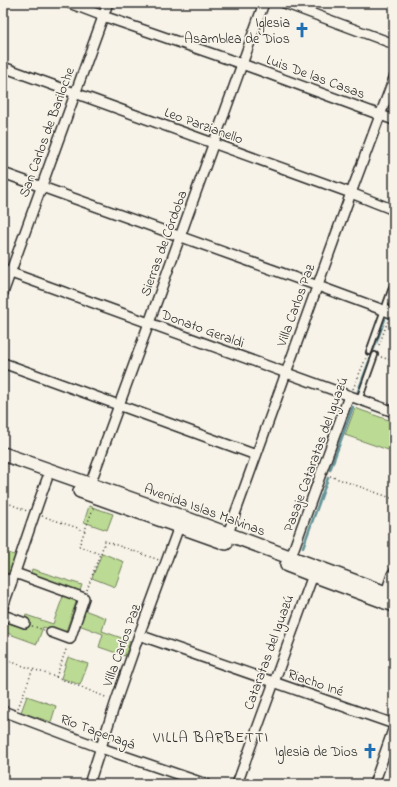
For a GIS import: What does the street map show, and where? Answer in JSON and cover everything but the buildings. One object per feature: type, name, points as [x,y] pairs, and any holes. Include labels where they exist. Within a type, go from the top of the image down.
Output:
[{"type":"main road","name":"Avenida Islas Malvinas","points":[[3,454],[92,492]]},
{"type":"main road","name":"Avenida Islas Malvinas","points":[[3,464],[92,492],[226,538],[390,599]]},
{"type":"main road","name":"Avenida Islas Malvinas","points":[[290,561],[313,576],[390,599]]},
{"type":"main road","points":[[390,599],[394,575]]},
{"type":"street","name":"Luis De las Casas","points":[[69,3],[242,64],[394,120]]},
{"type":"street","name":"San Carlos de Bariloche","points":[[3,293],[7,271],[41,186],[108,3]]},
{"type":"street","name":"Sierras de Córdoba","points":[[92,492],[119,405],[264,3]]},
{"type":"street","points":[[284,3],[394,44]]},
{"type":"street","name":"Leo Parzianello","points":[[3,67],[394,210]]},
{"type":"street","name":"Villa Carlos Paz","points":[[226,538],[394,78]]},
{"type":"street","points":[[3,173],[390,313]]},
{"type":"street","name":"Donato Geraldi","points":[[7,271],[394,412]]},
{"type":"street","points":[[3,364],[256,454]]},
{"type":"street","name":"Pasaje Cataratas del Iguazú","points":[[290,561],[350,396]]},
{"type":"street","points":[[3,607],[47,479]]},
{"type":"street","name":"Villa Carlos Paz","points":[[89,784],[138,635],[180,522]]},
{"type":"street","name":"Cataratas del Iguazú","points":[[238,784],[313,576]]},
{"type":"street","points":[[3,578],[14,577],[84,598],[70,639],[51,632]]},
{"type":"street","points":[[3,615],[25,623]]},
{"type":"street","name":"Riacho Iné","points":[[138,635],[274,682],[394,726]]},
{"type":"street","name":"Río Tapenagá","points":[[3,711],[101,748],[206,784]]},
{"type":"street","points":[[374,784],[394,726]]},
{"type":"lane","points":[[368,352],[390,313],[394,282]]},
{"type":"lane","points":[[360,400],[375,355]]},
{"type":"path","points":[[390,313],[375,355],[394,362]]},
{"type":"path","name":"Pasaje Cataratas del Iguazú","points":[[350,396],[368,352]]},
{"type":"path","points":[[322,473],[394,499]]},
{"type":"path","points":[[92,492],[79,546],[100,554]]},
{"type":"path","points":[[84,598],[105,541],[166,562]]},
{"type":"path","points":[[25,623],[51,632]]},
{"type":"path","points":[[56,677],[70,639]]},
{"type":"path","points":[[3,659],[56,677],[116,701]]},
{"type":"path","points":[[16,716],[32,669]]},
{"type":"green space","points":[[355,408],[394,422],[394,452],[345,435]]},
{"type":"green space","points":[[89,506],[113,514],[107,530],[84,522]]},
{"type":"green space","points":[[3,551],[17,556],[3,595]]},
{"type":"green space","points":[[102,553],[124,562],[115,587],[92,578]]},
{"type":"green space","points":[[32,569],[82,585],[65,634],[43,627],[37,644],[4,632],[7,623],[22,627],[26,615],[53,624],[66,588],[30,576]]},
{"type":"green space","points":[[84,610],[106,618],[102,631],[130,641],[125,656],[99,647],[103,634],[79,625]]},
{"type":"green space","points":[[68,657],[88,664],[80,685],[61,678]]},
{"type":"green space","points":[[27,696],[56,706],[51,722],[21,712]]},
{"type":"waterway","points":[[390,307],[394,296]]},
{"type":"waterway","points":[[357,394],[385,319]]},
{"type":"waterway","points":[[330,470],[353,407]]},
{"type":"waterway","points":[[303,547],[328,478]]},
{"type":"place","name":"Iglesia Asamblea de Dios","points":[[302,30]]},
{"type":"place","name":"Iglesia de Dios","points":[[370,751]]},
{"type":"district","name":"VILLA BARBETTI","points":[[211,737]]}]
